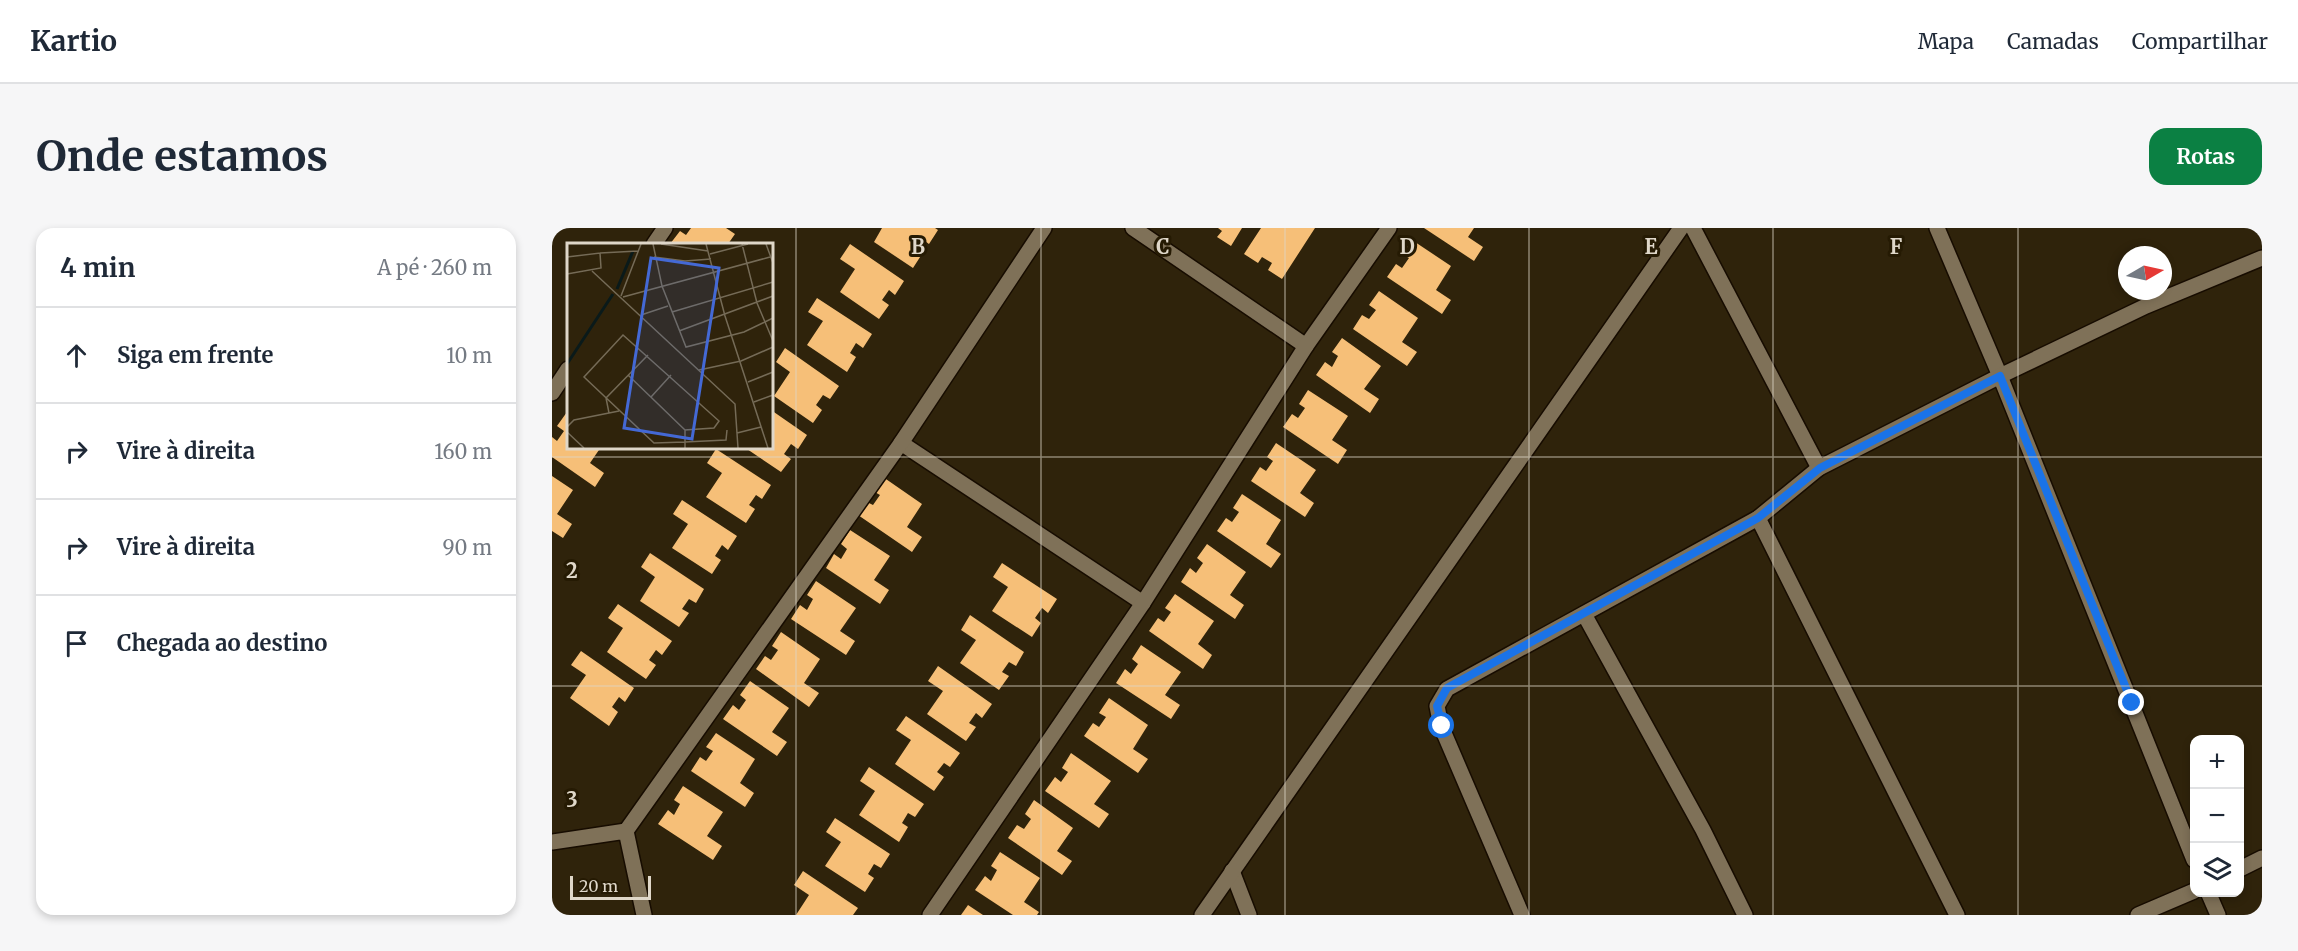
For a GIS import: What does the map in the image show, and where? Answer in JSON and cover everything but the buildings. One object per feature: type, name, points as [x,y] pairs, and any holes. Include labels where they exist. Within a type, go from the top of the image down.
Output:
[{"type":"street","points":[[655,243],[665,228]]},
{"type":"street","points":[[552,842],[626,831],[901,443],[1044,228]]},
{"type":"street","points":[[1133,228],[1305,346]]},
{"type":"street","points":[[930,915],[1143,603],[1305,346],[1389,228]]},
{"type":"street","points":[[1202,915],[1681,228]]},
{"type":"street","points":[[1693,228],[1820,468]]},
{"type":"street","points":[[1937,228],[2000,376],[2190,850]]},
{"type":"street","points":[[1522,915],[1442,726],[1437,706],[1447,688],[1758,518],[1820,468],[2000,376],[2146,306],[2262,258]]},
{"type":"street","points":[[552,393],[567,370]]},
{"type":"street","points":[[901,443],[1143,603]]},
{"type":"street","points":[[1758,518],[1957,915]]},
{"type":"street","points":[[1584,614],[1703,830],[1745,915]]},
{"type":"street","points":[[626,831],[644,915]]},
{"type":"street","points":[[2244,867],[2262,858]]},
{"type":"street","points":[[1232,870],[1250,915]]},
{"type":"street","points":[[2138,915],[2190,893]]},
{"type":"street","points":[[2210,897],[2218,915]]},
{"type":"route","points":[[1442,726],[1437,706],[1447,688],[1758,518],[1820,468],[2000,376],[2132,703]]}]
